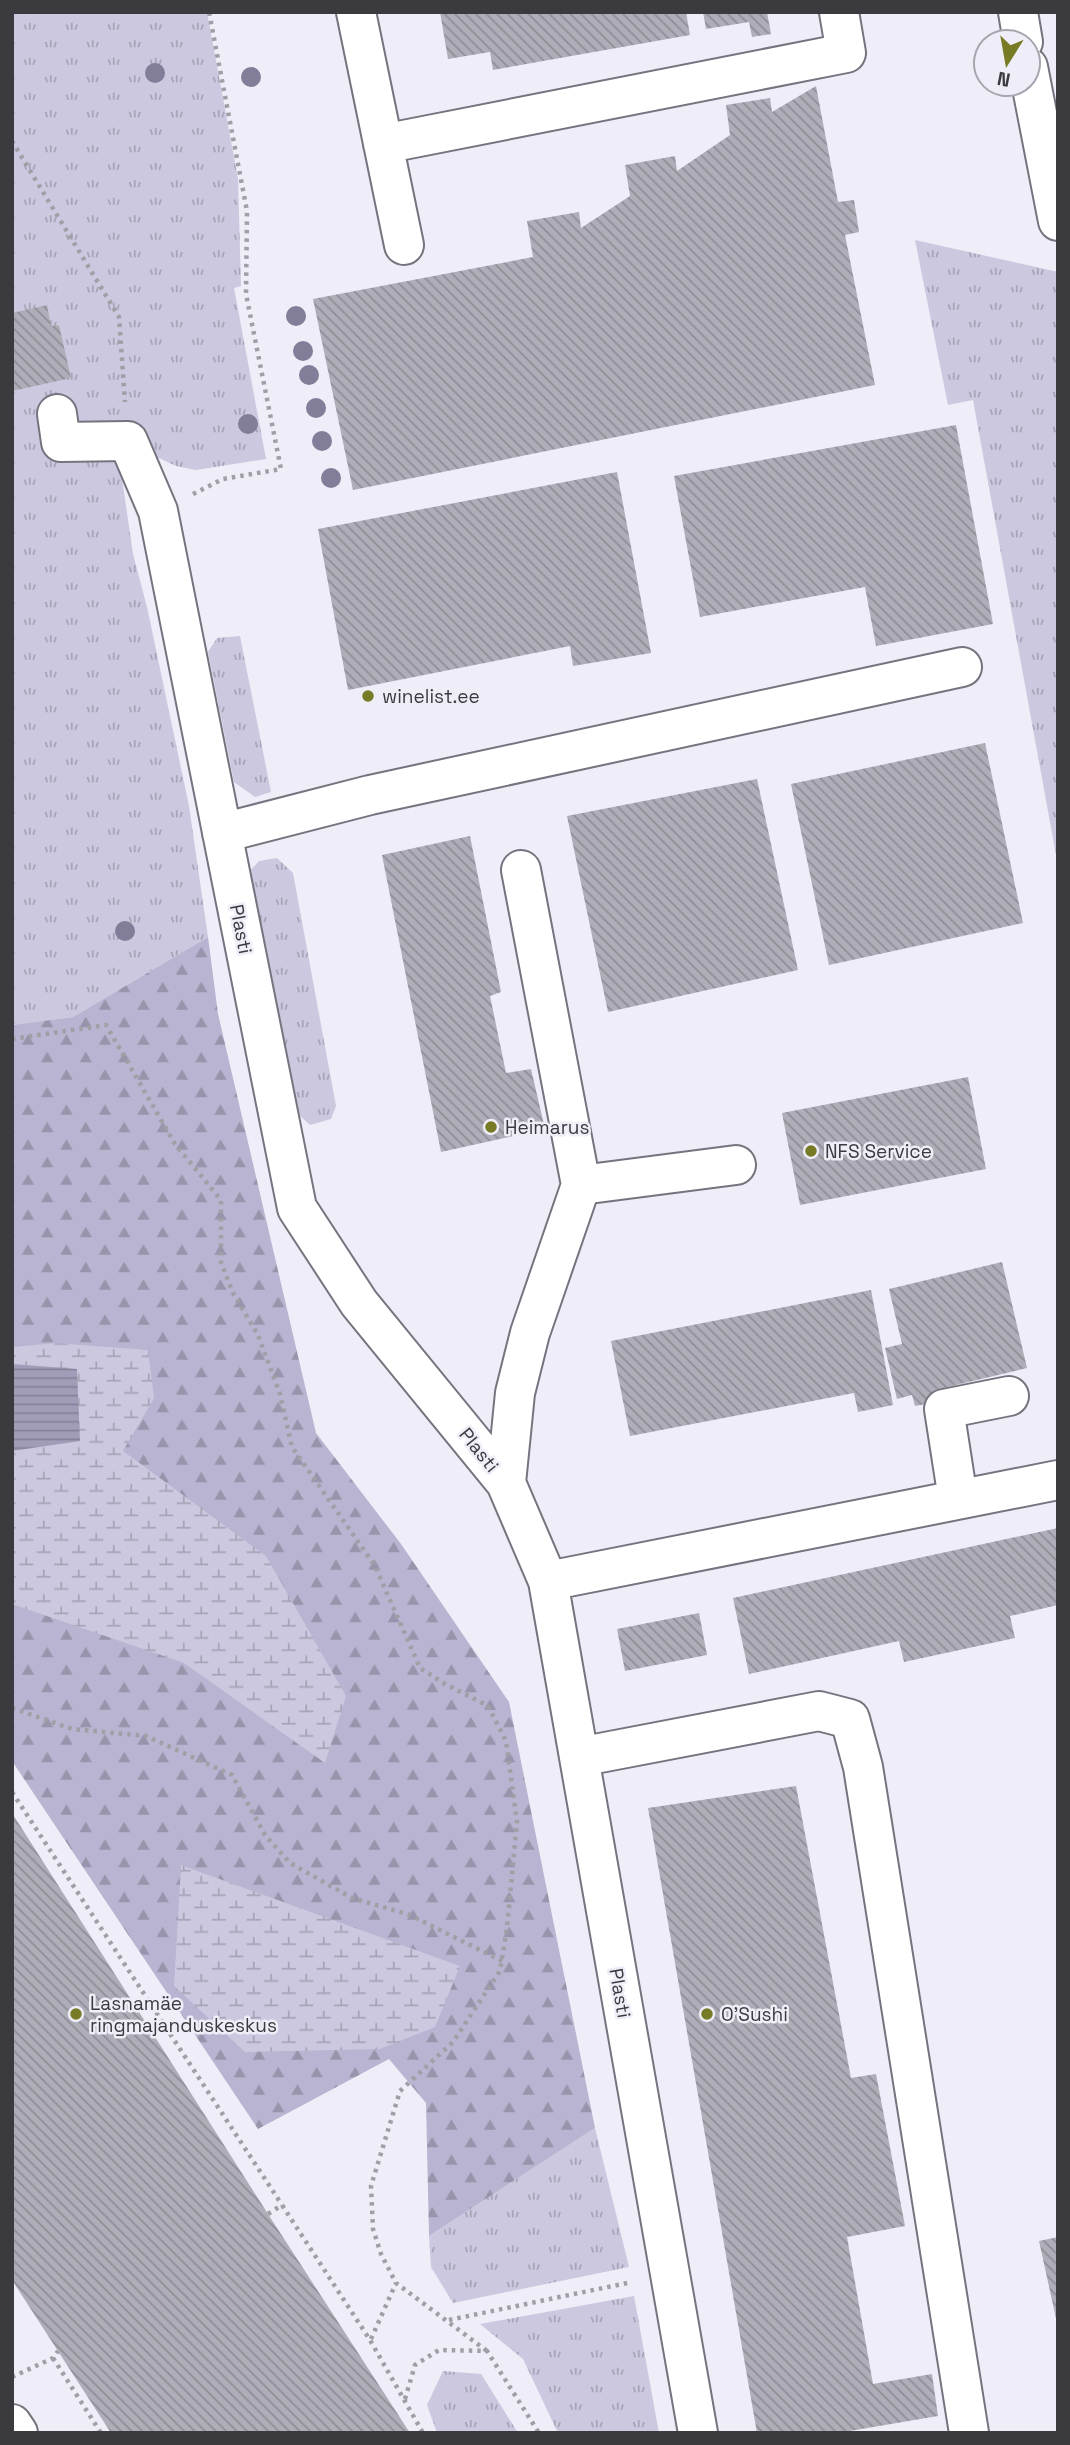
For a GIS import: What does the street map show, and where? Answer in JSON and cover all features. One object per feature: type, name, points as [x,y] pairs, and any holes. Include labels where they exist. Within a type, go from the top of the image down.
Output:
[{"type":"lane","points":[[356,12],[404,244]]},
{"type":"lane","points":[[383,144],[846,53],[839,12]]},
{"type":"lane","points":[[1034,98],[1058,221]]},
{"type":"lane","points":[[57,414],[61,442],[128,441]]},
{"type":"lane","name":"Plasti","points":[[128,441],[158,511],[297,1209],[359,1303],[506,1483],[548,1581],[698,2433]]},
{"type":"lane","points":[[222,833],[370,794],[962,667]]},
{"type":"lane","points":[[506,1483],[515,1393],[530,1333],[580,1185],[521,870]]},
{"type":"lane","points":[[580,1185],[736,1165]]},
{"type":"lane","points":[[958,1499],[944,1409],[1009,1396]]},
{"type":"lane","points":[[548,1581],[1058,1480]]},
{"type":"lane","points":[[579,1757],[819,1711],[850,1719],[863,1767],[969,2433]]},
{"type":"lane","points":[[12,2424],[19,2433]]},
{"type":"path","points":[[158,511],[223,479],[281,469],[246,294],[247,211],[209,12]]},
{"type":"path","points":[[12,141],[119,317],[128,441]]},
{"type":"path","points":[[12,1039],[106,1025],[175,1144],[221,1200],[222,1262],[233,1293],[258,1335],[280,1394],[292,1447],[375,1566],[420,1668],[488,1706],[506,1741],[517,1822],[500,1970],[453,2042],[400,2091],[371,2186],[373,2229],[381,2254],[396,2283],[487,2351],[539,2433]]},
{"type":"path","points":[[12,1708],[72,1728],[146,1736],[232,1776],[265,1835],[290,1863],[352,1898],[410,1915],[502,1961]]},
{"type":"path","points":[[12,1792],[370,2340],[423,2433]]},
{"type":"path","points":[[268,2214],[282,2205]]},
{"type":"path","points":[[448,2320],[670,2274]]},
{"type":"path","points":[[370,2340],[396,2283]]},
{"type":"path","points":[[405,2399],[415,2365],[439,2350],[487,2351]]},
{"type":"path","points":[[12,2377],[53,2358],[58,2351]]},
{"type":"path","points":[[53,2358],[101,2433]]},
{"type":"green space","points":[[12,12],[207,12],[238,179],[241,286],[234,288],[266,459],[196,470],[176,466],[159,458],[120,465],[133,554],[147,607],[189,806],[208,937],[73,1017],[12,1025]]},
{"type":"green space","points":[[915,240],[1058,272],[1058,866],[973,400],[948,405]]},
{"type":"green space","points":[[240,636],[271,792],[255,797],[234,782],[208,652],[217,638]]},
{"type":"green space","points":[[277,858],[293,873],[336,1106],[331,1119],[310,1125],[299,1115],[250,871],[259,861]]},
{"type":"green space","points":[[208,937],[218,1014],[316,1433],[401,1544],[509,1702],[595,2128],[429,2236],[426,2103],[389,2059],[258,2129],[12,1761],[12,1025],[73,1017]]},
{"type":"green space","points":[[56,1343],[148,1350],[154,1398],[123,1451],[266,1556],[346,1696],[325,1763],[184,1663],[12,1604],[12,1347]]},
{"type":"green space","points":[[181,1865],[460,1966],[435,2027],[380,2049],[245,2052],[174,1986]]},
{"type":"green space","points":[[595,2128],[629,2267],[453,2303],[431,2267],[429,2236]]},
{"type":"green space","points":[[634,2296],[659,2433],[558,2433],[523,2359],[480,2324]]},
{"type":"green space","points":[[443,2371],[481,2374],[518,2433],[437,2433],[427,2405]]},
{"type":"shaded area","points":[[12,1364],[77,1369],[80,1441],[12,1451]]},
{"type":"building","points":[[440,12],[686,12],[690,35],[493,70],[490,52],[448,59]]},
{"type":"building","points":[[703,12],[767,12],[771,34],[752,37],[749,22],[706,29]]},
{"type":"building","points":[[816,86],[838,202],[854,200],[859,232],[845,235],[875,385],[353,490],[313,299],[533,257],[527,221],[579,212],[581,228],[630,196],[625,165],[675,156],[677,171],[730,135],[726,105],[770,98],[772,112]]},
{"type":"building","points":[[47,305],[51,326],[59,325],[71,378],[12,391],[12,313]]},
{"type":"building","points":[[956,425],[993,624],[876,646],[865,587],[700,617],[674,476]]},
{"type":"building","points":[[617,472],[651,653],[573,666],[570,646],[348,690],[318,529]]},
{"type":"building","points":[[985,743],[1023,923],[829,965],[791,784]]},
{"type":"building","points":[[757,779],[798,970],[608,1012],[567,816]]},
{"type":"building","points":[[470,836],[501,992],[490,996],[506,1073],[531,1069],[545,1129],[441,1152],[382,855]]},
{"type":"building","points":[[968,1077],[986,1169],[800,1205],[782,1113]]},
{"type":"building","points":[[1002,1262],[1027,1368],[935,1390],[937,1402],[915,1406],[912,1395],[897,1399],[885,1348],[902,1344],[889,1289]]},
{"type":"building","points":[[871,1290],[893,1405],[858,1412],[854,1393],[630,1436],[611,1341]]},
{"type":"building","points":[[1058,1528],[1058,1605],[1010,1616],[1015,1638],[904,1662],[899,1641],[749,1674],[733,1598]]},
{"type":"building","points":[[699,1613],[707,1655],[625,1671],[617,1629]]},
{"type":"building","points":[[796,1786],[851,2078],[876,2074],[905,2226],[847,2237],[873,2384],[932,2374],[938,2416],[838,2433],[757,2433],[648,1808]]},
{"type":"building","name":"Lasnamäe ringmajanduskeskus","points":[[12,1813],[410,2433],[111,2433],[12,2280]]},
{"type":"building","points":[[1058,2237],[1058,2323],[1057,2323],[1039,2241]]},
{"type":"place","name":"winelist.ee","points":[[368,696]]},
{"type":"place","name":"Heimarus","points":[[491,1127]]},
{"type":"place","name":"NFS Service","points":[[811,1151]]},
{"type":"place","name":"Lasnamäe ringmajanduskeskus","points":[[76,2014]]},
{"type":"place","name":"O'Sushi","points":[[707,2014]]}]
